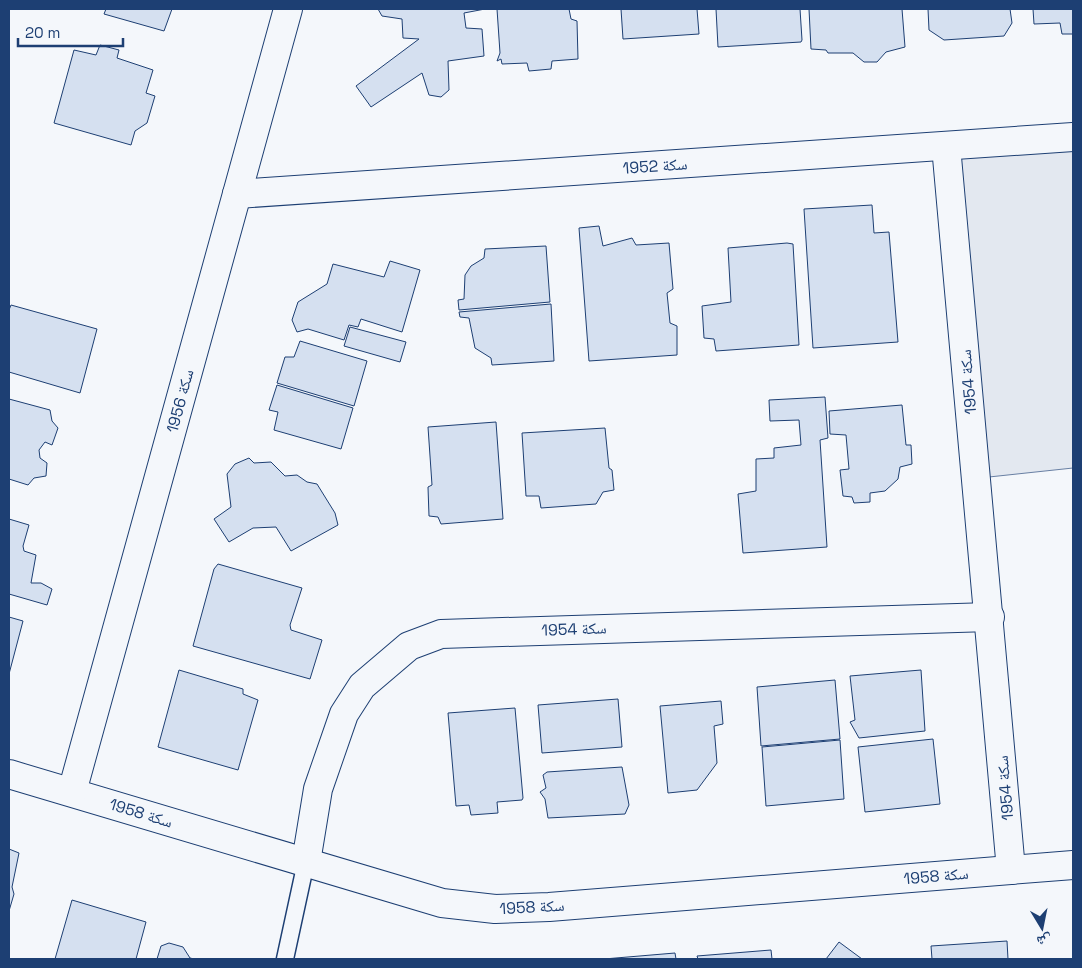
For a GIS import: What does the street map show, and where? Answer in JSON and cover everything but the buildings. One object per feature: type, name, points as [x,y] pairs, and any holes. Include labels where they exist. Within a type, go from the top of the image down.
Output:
[{"type":"street","name":"سكة 1956","points":[[72,792],[288,9]]},
{"type":"street","name":"سكة 1952","points":[[237,194],[1073,137]]},
{"type":"street","name":"سكة 1954","points":[[946,146],[1012,870]]},
{"type":"street","name":"سكة 1954","points":[[306,862],[318,790],[344,714],[362,686],[409,646],[441,634],[990,617]]},
{"type":"street","name":"سكة 1958","points":[[9,774],[442,903],[495,909],[549,907],[1073,864]]},
{"type":"lane","points":[[286,959],[306,862]]},
{"type":"shaded area","points":[[1073,146],[1073,468],[989,477],[955,154]]}]
